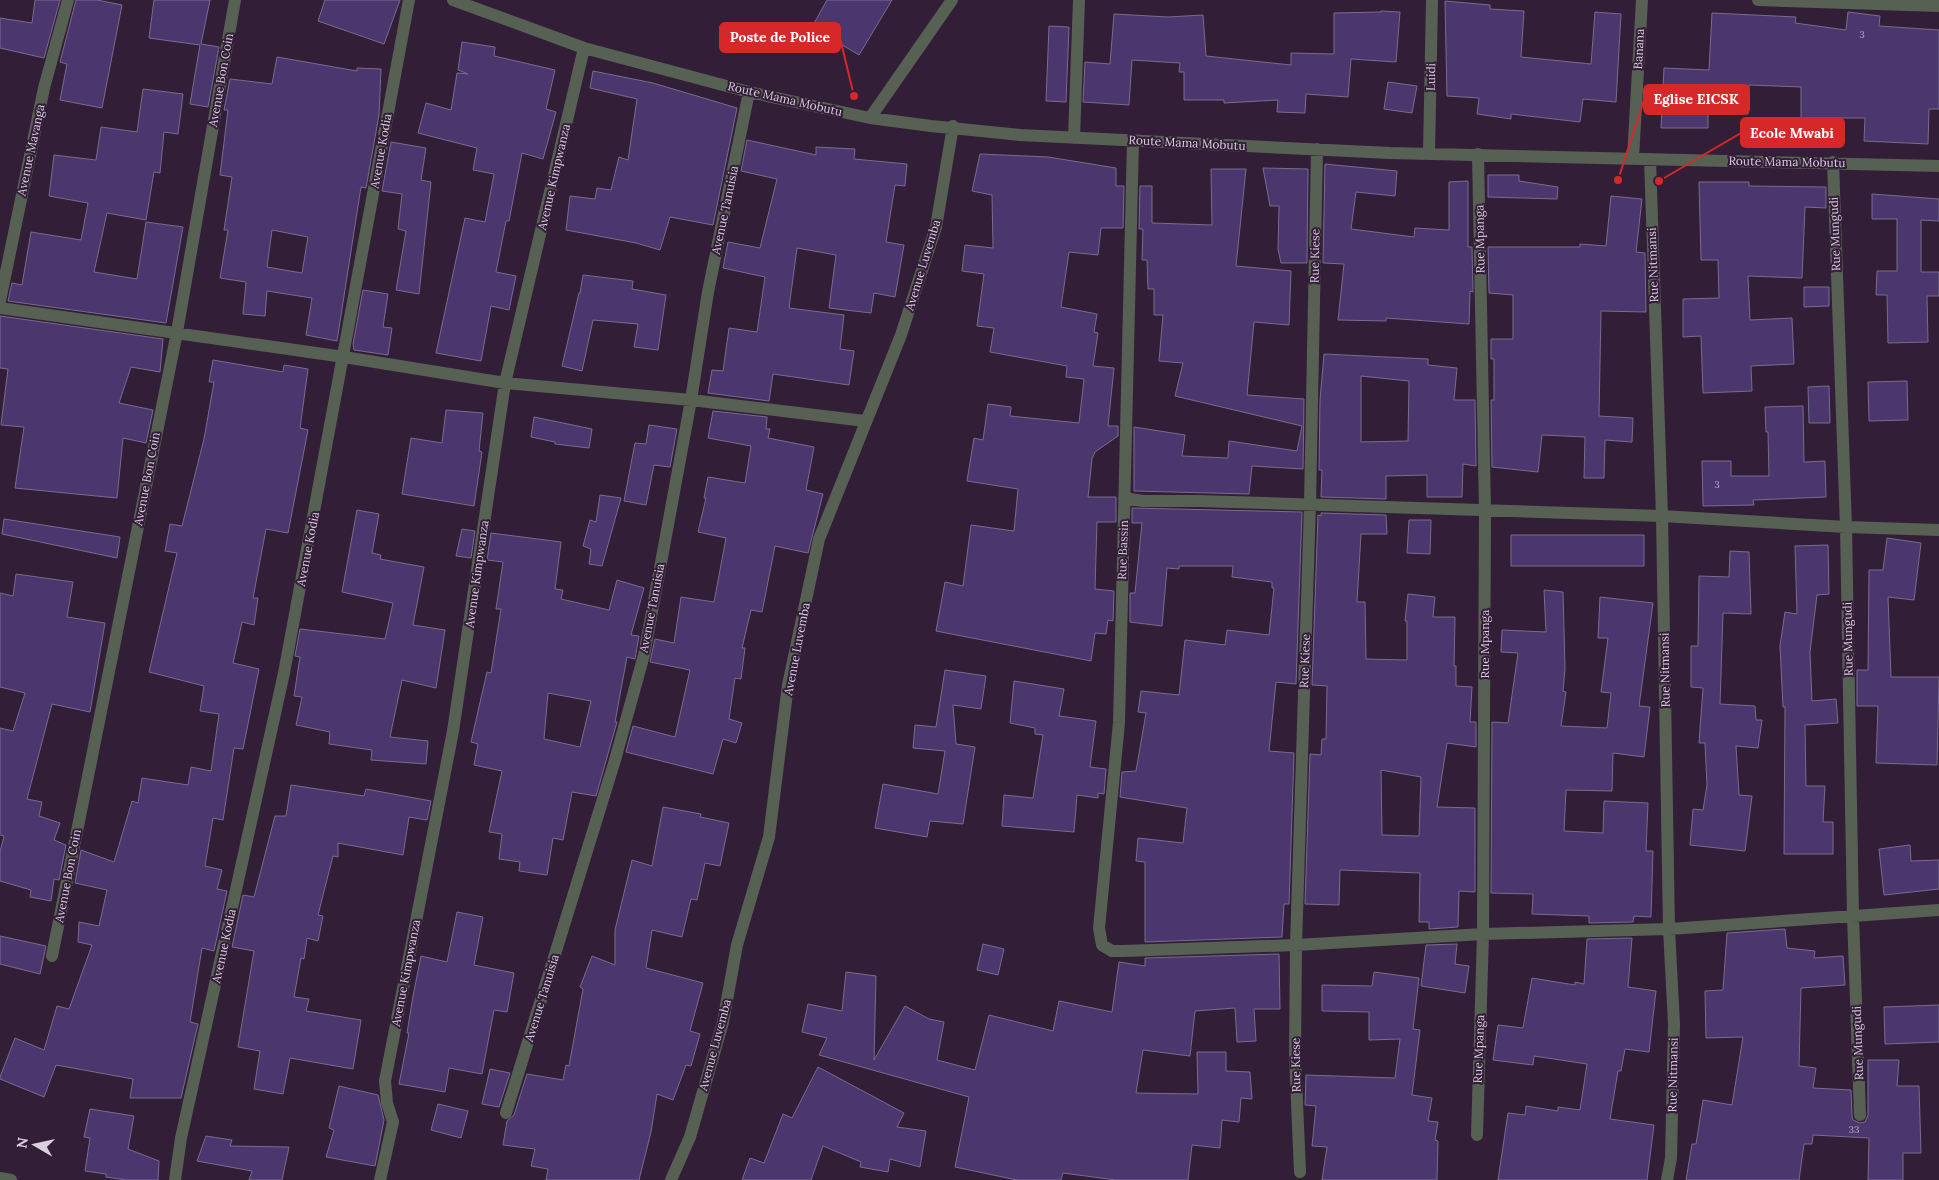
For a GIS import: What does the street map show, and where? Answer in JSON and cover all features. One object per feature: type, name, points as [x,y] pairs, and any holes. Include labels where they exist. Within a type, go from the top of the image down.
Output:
[{"type":"street","name":"Avenue Mavanga","points":[[0,301],[44,88],[68,0]]},
{"type":"street","name":"Avenue Bon Coin","points":[[52,956],[177,332],[235,0]]},
{"type":"street","name":"Avenue Kodia","points":[[175,1180],[191,1096],[284,673],[409,0]]},
{"type":"street","name":"Route Mama Mobutu","points":[[453,0],[584,48],[749,92],[870,118],[1020,135],[1430,153],[1939,166]]},
{"type":"street","points":[[870,118],[952,0]]},
{"type":"street","points":[[1074,138],[1078,0]]},
{"type":"street","name":"Luidi","points":[[1430,153],[1432,0]]},
{"type":"street","name":"Banana","points":[[1633,158],[1642,0]]},
{"type":"street","points":[[1758,0],[1939,6]]},
{"type":"street","name":"Avenue Kimpwanza","points":[[380,1180],[393,1122],[387,1103],[385,1081],[453,731],[505,383],[584,48]]},
{"type":"street","name":"Avenue Tanuisia","points":[[506,1113],[615,760],[644,654],[691,400],[708,292],[749,92]]},
{"type":"street","name":"Avenue Luvemba","points":[[671,1180],[690,1137],[724,1022],[737,945],[769,838],[788,685],[819,539],[865,421],[901,336],[936,227],[953,126]]},
{"type":"street","name":"Rue Bassin","points":[[1133,141],[1120,723],[1099,928],[1102,945],[1112,951],[1296,945]]},
{"type":"street","name":"Rue Kiese","points":[[1300,1172],[1295,1055],[1296,945],[1310,504],[1317,149]]},
{"type":"street","name":"Rue Mpanga","points":[[1477,1135],[1483,934],[1485,511],[1478,154]]},
{"type":"street","name":"Rue Nitmansi","points":[[1650,159],[1662,516],[1669,929],[1674,1024],[1671,1158],[1667,1180]]},
{"type":"street","name":"Rue Mungudi","points":[[1833,162],[1846,528],[1853,916],[1860,1115]]},
{"type":"street","points":[[0,308],[177,332],[505,383],[691,400],[865,421]]},
{"type":"street","points":[[1124,498],[1143,501],[1310,504],[1662,516],[1846,528],[1939,530]]},
{"type":"street","points":[[1296,945],[1483,934],[1669,929],[1939,910]]},
{"type":"street","points":[[0,1178],[10,1180]]},
{"type":"building","points":[[35,0],[60,0],[44,58],[0,48],[0,18],[32,23]]},
{"type":"building","points":[[76,0],[97,0],[122,5],[102,108],[60,100],[67,64],[60,62]]},
{"type":"building","points":[[154,0],[210,0],[201,44],[219,47],[208,107],[190,104],[200,45],[149,38]]},
{"type":"building","points":[[325,0],[400,0],[384,44],[318,21]]},
{"type":"building","points":[[827,0],[892,0],[859,55],[812,27]]},
{"type":"building","points":[[1445,1],[1490,5],[1490,9],[1524,11],[1521,57],[1591,64],[1595,12],[1621,14],[1616,102],[1583,99],[1580,122],[1511,114],[1511,119],[1477,114],[1479,98],[1447,96]]},
{"type":"building","points":[[1400,12],[1396,62],[1351,59],[1348,97],[1306,94],[1305,113],[1277,112],[1278,100],[1224,103],[1224,100],[1184,100],[1184,72],[1179,72],[1180,63],[1132,60],[1129,105],[1083,102],[1085,62],[1110,64],[1114,14],[1168,17],[1203,15],[1206,56],[1291,65],[1291,53],[1334,54],[1334,13]]},
{"type":"building","points":[[1848,12],[1880,16],[1879,26],[1939,30],[1939,109],[1929,109],[1928,144],[1864,141],[1865,118],[1822,118],[1822,134],[1801,134],[1801,87],[1749,85],[1748,114],[1708,113],[1708,128],[1661,128],[1664,68],[1709,70],[1712,13],[1796,17],[1795,23],[1846,30]]},
{"type":"building","points":[[1049,26],[1069,27],[1066,102],[1046,101]]},
{"type":"building","points":[[462,42],[495,47],[494,56],[555,70],[546,109],[556,112],[543,159],[522,153],[509,221],[506,221],[496,272],[516,276],[509,310],[491,306],[481,361],[436,353],[465,218],[485,222],[494,174],[473,170],[477,148],[418,133],[426,103],[451,110],[457,73],[468,74],[458,70]]},
{"type":"building","points":[[277,57],[357,71],[357,68],[381,69],[379,115],[366,188],[361,187],[337,341],[306,335],[312,298],[267,291],[265,316],[243,314],[246,282],[220,278],[228,230],[224,230],[232,177],[220,175],[228,110],[224,110],[230,79],[272,84]],"holes":[[[272,230],[308,237],[302,273],[267,267]]]},
{"type":"building","points":[[593,71],[653,83],[737,108],[713,225],[670,217],[660,250],[636,243],[566,230],[570,196],[595,199],[597,188],[611,190],[619,157],[628,160],[637,99],[590,88]]},
{"type":"building","points":[[1388,82],[1417,86],[1412,113],[1384,109]]},
{"type":"building","points":[[143,89],[183,94],[178,134],[164,132],[160,173],[154,172],[146,220],[107,213],[94,272],[137,279],[146,222],[183,227],[166,323],[8,301],[12,283],[22,285],[31,232],[81,240],[88,203],[49,196],[54,155],[96,160],[101,127],[137,132]]},
{"type":"building","points":[[747,140],[816,155],[816,147],[855,149],[854,159],[907,164],[905,186],[895,185],[886,242],[904,245],[895,297],[874,293],[871,313],[829,308],[836,255],[797,248],[789,308],[844,315],[840,349],[854,351],[849,385],[773,374],[769,401],[708,393],[712,370],[723,371],[729,328],[757,332],[765,277],[723,268],[728,242],[760,248],[777,179],[741,171]]},
{"type":"building","points":[[391,142],[426,148],[421,180],[431,182],[419,294],[396,290],[406,231],[398,229],[402,194],[382,191]]},
{"type":"building","points":[[980,154],[1048,157],[1116,168],[1116,186],[1124,186],[1123,228],[1101,228],[1098,255],[1069,252],[1061,307],[1097,314],[1094,332],[1098,333],[1093,366],[1114,368],[1108,426],[1118,426],[1118,436],[1095,452],[1092,459],[1088,497],[1116,497],[1116,522],[1097,522],[1095,589],[1114,591],[1113,621],[1108,620],[1106,634],[1095,633],[1091,661],[936,631],[945,582],[963,586],[971,525],[1014,531],[1018,489],[967,481],[974,438],[983,440],[988,404],[1011,407],[1010,416],[1079,423],[1084,379],[1066,377],[1067,366],[990,352],[994,328],[977,326],[984,274],[962,271],[965,245],[993,248],[992,195],[972,191]]},
{"type":"building","points":[[1325,164],[1397,171],[1395,196],[1356,192],[1351,229],[1414,237],[1415,228],[1449,230],[1449,182],[1468,181],[1468,247],[1472,247],[1473,292],[1470,291],[1469,324],[1386,318],[1386,321],[1338,320],[1344,264],[1323,263]]},
{"type":"building","points":[[1263,168],[1308,169],[1307,263],[1281,263],[1278,249],[1279,206],[1270,206]]},
{"type":"building","points":[[1211,169],[1246,169],[1236,266],[1291,271],[1289,325],[1254,322],[1247,395],[1304,399],[1303,469],[1252,466],[1249,494],[1134,491],[1134,427],[1185,435],[1182,456],[1228,458],[1229,441],[1297,451],[1302,426],[1175,396],[1183,363],[1159,361],[1163,315],[1154,315],[1154,289],[1148,289],[1147,260],[1142,260],[1143,229],[1139,229],[1140,186],[1152,186],[1152,223],[1212,225]]},
{"type":"building","points":[[1488,175],[1519,175],[1519,181],[1558,187],[1557,199],[1488,197]]},
{"type":"building","points":[[1699,182],[1749,182],[1749,186],[1826,187],[1826,208],[1805,207],[1802,278],[1748,276],[1750,320],[1792,318],[1794,364],[1751,366],[1752,391],[1703,393],[1701,336],[1683,337],[1683,299],[1719,298],[1718,260],[1701,260]]},
{"type":"building","points":[[1872,194],[1939,199],[1939,221],[1921,220],[1921,272],[1939,272],[1939,296],[1927,296],[1928,342],[1888,343],[1887,295],[1876,295],[1877,271],[1897,271],[1897,219],[1872,219]]},
{"type":"building","points":[[1611,196],[1642,199],[1636,252],[1645,253],[1646,312],[1601,311],[1599,416],[1633,418],[1632,442],[1605,440],[1604,478],[1584,478],[1585,437],[1542,435],[1538,472],[1492,467],[1491,400],[1494,400],[1494,359],[1491,359],[1491,339],[1513,339],[1513,295],[1489,293],[1488,247],[1580,247],[1580,244],[1606,246]]},
{"type":"building","points":[[583,275],[633,281],[632,289],[666,295],[658,350],[634,347],[638,324],[593,320],[582,371],[562,366]]},
{"type":"building","points":[[1804,287],[1829,287],[1829,306],[1804,307]]},
{"type":"building","points":[[363,290],[388,294],[383,327],[392,328],[388,355],[354,350],[353,344]]},
{"type":"building","points":[[0,316],[163,339],[160,372],[131,367],[119,403],[153,410],[146,443],[123,438],[117,498],[15,488],[24,427],[1,425],[8,369],[0,368]]},
{"type":"building","points":[[1324,354],[1428,359],[1428,365],[1457,368],[1454,400],[1475,400],[1476,466],[1463,464],[1462,497],[1427,497],[1427,475],[1386,476],[1386,499],[1321,497],[1322,470],[1319,470],[1320,400]],"holes":[[[1361,376],[1409,381],[1408,441],[1361,442]]]},
{"type":"building","points":[[213,360],[283,372],[284,365],[308,369],[300,428],[308,430],[288,533],[266,529],[253,598],[258,598],[254,625],[242,622],[233,663],[259,669],[243,749],[234,748],[223,820],[213,818],[205,866],[222,870],[217,889],[227,891],[214,951],[202,948],[190,1022],[198,1024],[181,1098],[130,1098],[133,1079],[56,1065],[44,1097],[0,1079],[0,1077],[15,1038],[44,1050],[57,1006],[69,1009],[92,945],[78,942],[79,922],[99,926],[107,890],[75,883],[81,850],[114,862],[132,801],[138,803],[142,778],[188,785],[191,767],[211,771],[219,714],[200,711],[204,686],[149,672],[177,553],[165,551],[170,524],[182,526],[204,439],[214,382],[209,382]]},
{"type":"building","points":[[1907,381],[1908,420],[1869,421],[1868,382]]},
{"type":"building","points":[[1829,386],[1830,423],[1809,423],[1808,387]]},
{"type":"building","points":[[1803,406],[1804,462],[1825,461],[1826,497],[1753,500],[1754,505],[1703,506],[1702,461],[1731,461],[1731,476],[1769,476],[1768,432],[1766,432],[1765,407]]},
{"type":"building","points":[[446,410],[483,413],[479,451],[482,452],[474,506],[402,494],[411,438],[442,443]]},
{"type":"building","points":[[713,411],[767,417],[766,429],[770,429],[768,438],[814,447],[806,490],[823,494],[808,553],[775,546],[762,612],[751,610],[742,648],[745,648],[741,679],[735,678],[729,719],[742,723],[736,743],[723,739],[713,774],[626,752],[633,726],[675,737],[690,670],[650,662],[655,639],[674,643],[681,597],[714,602],[726,538],[698,532],[706,498],[704,498],[708,477],[745,483],[751,446],[708,438]]},
{"type":"building","points":[[534,417],[592,429],[589,448],[555,444],[555,442],[531,437]]},
{"type":"building","points":[[649,425],[677,429],[670,467],[654,465],[646,505],[624,501],[635,443],[646,444]]},
{"type":"building","points":[[600,495],[621,498],[602,566],[589,564],[591,549],[583,546],[590,520],[596,522]]},
{"type":"building","points":[[1132,508],[1302,512],[1296,684],[1276,682],[1269,751],[1294,753],[1289,904],[1284,904],[1282,937],[1145,942],[1145,862],[1136,861],[1138,838],[1183,843],[1187,808],[1120,797],[1122,772],[1136,771],[1146,713],[1138,712],[1141,691],[1179,695],[1185,640],[1225,645],[1227,630],[1269,635],[1274,588],[1272,588],[1272,582],[1232,577],[1233,566],[1179,566],[1179,569],[1167,568],[1162,626],[1130,622],[1130,593],[1135,593],[1142,523],[1132,523]]},
{"type":"building","points":[[357,510],[379,514],[372,553],[381,555],[380,559],[424,567],[413,625],[445,630],[436,688],[402,680],[390,737],[428,741],[426,764],[371,760],[372,750],[329,744],[330,732],[296,725],[302,697],[294,696],[300,657],[295,656],[300,629],[385,639],[393,603],[342,592]]},
{"type":"building","points":[[1321,513],[1386,515],[1387,534],[1361,534],[1357,602],[1365,602],[1366,659],[1407,660],[1407,621],[1405,621],[1408,594],[1435,597],[1433,617],[1455,617],[1454,666],[1456,666],[1456,686],[1472,687],[1470,722],[1476,722],[1476,747],[1447,743],[1437,807],[1475,808],[1475,892],[1459,891],[1458,927],[1429,929],[1429,922],[1419,922],[1420,873],[1340,870],[1339,905],[1305,904],[1310,754],[1321,755],[1322,739],[1326,739],[1327,686],[1312,685],[1318,515],[1321,516]],"holes":[[[1381,770],[1421,777],[1419,836],[1382,835]]]},
{"type":"building","points":[[4,519],[120,537],[117,558],[2,534]]},
{"type":"building","points":[[1409,520],[1431,520],[1430,554],[1407,553]]},
{"type":"building","points":[[462,529],[475,531],[471,558],[456,556]]},
{"type":"building","points":[[491,533],[561,542],[555,589],[563,590],[561,599],[609,610],[617,580],[644,588],[631,635],[639,636],[635,659],[627,657],[615,722],[617,722],[596,796],[572,792],[563,840],[553,838],[547,875],[519,871],[520,862],[499,859],[502,834],[489,832],[502,771],[474,765],[478,744],[471,742],[487,672],[491,673],[501,609],[496,609],[503,562],[487,560]],"holes":[[[548,693],[591,701],[580,747],[544,739]]]},
{"type":"building","points":[[1511,535],[1644,535],[1644,566],[1511,566]]},
{"type":"building","points":[[1887,538],[1921,543],[1914,600],[1888,597],[1891,677],[1939,677],[1937,765],[1876,763],[1878,706],[1857,706],[1857,670],[1868,670],[1869,570],[1883,570]]},
{"type":"building","points":[[1828,545],[1829,594],[1817,595],[1810,652],[1812,701],[1836,699],[1838,723],[1805,725],[1806,786],[1825,786],[1823,822],[1833,822],[1833,854],[1784,854],[1785,707],[1783,707],[1780,646],[1785,612],[1797,614],[1795,546]]},
{"type":"building","points":[[1730,551],[1749,552],[1751,614],[1723,613],[1720,704],[1755,706],[1756,720],[1762,720],[1758,748],[1736,746],[1739,795],[1752,796],[1745,851],[1690,845],[1693,809],[1703,810],[1707,785],[1705,743],[1699,743],[1703,688],[1691,687],[1691,646],[1698,646],[1699,576],[1729,577]]},
{"type":"building","points":[[16,574],[73,582],[67,617],[105,623],[90,712],[52,704],[27,799],[42,802],[39,816],[60,823],[54,840],[66,845],[59,880],[54,879],[51,901],[30,897],[31,890],[0,881],[0,852],[4,836],[0,835],[0,728],[13,731],[25,693],[0,687],[0,593],[13,596]]},
{"type":"building","points":[[1544,590],[1563,592],[1565,669],[1563,691],[1566,692],[1561,726],[1607,728],[1611,693],[1601,692],[1608,638],[1598,638],[1600,597],[1653,603],[1639,706],[1650,707],[1644,757],[1613,753],[1612,791],[1566,790],[1564,831],[1603,833],[1604,801],[1648,803],[1646,851],[1653,851],[1651,917],[1634,916],[1633,922],[1589,923],[1589,916],[1532,914],[1533,894],[1491,893],[1492,722],[1508,723],[1518,653],[1501,652],[1502,630],[1546,632]]},
{"type":"building","points":[[945,670],[986,676],[981,709],[953,705],[956,744],[975,747],[963,824],[930,821],[927,837],[875,828],[883,784],[938,794],[945,751],[913,748],[915,725],[936,727]]},
{"type":"building","points":[[1014,681],[1064,689],[1059,716],[1096,721],[1090,767],[1106,769],[1104,794],[1098,793],[1098,798],[1077,795],[1074,832],[1002,826],[1004,795],[1033,798],[1043,735],[1035,734],[1035,728],[1010,723]]},
{"type":"building","points":[[291,785],[364,796],[366,789],[431,801],[427,820],[409,817],[403,855],[338,843],[338,857],[333,856],[318,915],[323,916],[318,941],[307,938],[304,959],[301,958],[294,997],[309,999],[306,1011],[361,1020],[353,1069],[290,1058],[283,1094],[254,1089],[260,1051],[238,1047],[254,951],[232,947],[243,895],[254,897],[275,816],[286,816]]},
{"type":"building","points":[[663,807],[701,814],[700,817],[729,823],[720,866],[705,863],[697,900],[691,899],[682,937],[652,930],[646,968],[703,983],[690,1031],[700,1034],[691,1066],[686,1065],[673,1100],[657,1094],[651,1132],[639,1180],[546,1180],[548,1169],[531,1166],[535,1149],[503,1145],[507,1121],[514,1115],[527,1074],[563,1080],[566,1065],[569,1066],[583,989],[580,987],[592,956],[615,965],[615,930],[632,860],[652,866]]},
{"type":"building","points":[[1910,845],[1911,861],[1939,860],[1939,889],[1884,895],[1879,849]]},
{"type":"building","points":[[457,912],[483,917],[474,965],[514,973],[507,1012],[494,1010],[482,1074],[449,1068],[445,1092],[399,1084],[421,956],[447,962]]},
{"type":"building","points":[[1785,929],[1787,948],[1815,951],[1814,958],[1843,956],[1845,985],[1801,988],[1799,1066],[1816,1068],[1813,1088],[1851,1090],[1853,1120],[1860,1123],[1865,1122],[1868,1115],[1868,1060],[1899,1060],[1897,1086],[1919,1086],[1921,1153],[1903,1153],[1903,1180],[1868,1180],[1869,1138],[1813,1135],[1812,1144],[1804,1144],[1799,1180],[1686,1180],[1692,1144],[1696,1144],[1703,1100],[1732,1105],[1743,1037],[1706,1038],[1705,991],[1723,990],[1727,933]]},
{"type":"building","points":[[0,936],[46,946],[40,974],[0,964]]},
{"type":"building","points":[[1632,938],[1628,987],[1656,991],[1649,1052],[1625,1049],[1621,1071],[1618,1071],[1610,1119],[1654,1125],[1647,1180],[1498,1180],[1508,1113],[1525,1115],[1526,1106],[1558,1111],[1558,1107],[1580,1110],[1587,1064],[1534,1056],[1533,1065],[1493,1060],[1498,1025],[1523,1028],[1532,978],[1575,985],[1575,982],[1584,984],[1587,939]]},
{"type":"building","points":[[983,944],[1004,949],[998,975],[977,970]]},
{"type":"building","points":[[1457,944],[1455,964],[1469,966],[1465,993],[1421,986],[1426,945]]},
{"type":"building","points":[[1279,954],[1280,1009],[1254,1009],[1256,1041],[1237,1042],[1235,1008],[1195,1011],[1190,1056],[1143,1050],[1136,1093],[1198,1094],[1197,1052],[1226,1052],[1226,1071],[1250,1072],[1252,1099],[1241,1098],[1239,1122],[1222,1120],[1220,1148],[1192,1145],[1188,1180],[1116,1180],[1063,1173],[1061,1180],[1017,1180],[955,1167],[969,1097],[819,1055],[827,1038],[802,1032],[808,1004],[842,1011],[846,972],[876,976],[874,1060],[905,1006],[929,1019],[944,1022],[937,1060],[975,1070],[989,1015],[1053,1031],[1059,1001],[1112,1012],[1119,962],[1145,966],[1145,958]]},
{"type":"building","points":[[1374,972],[1419,978],[1413,1029],[1420,1030],[1412,1095],[1432,1098],[1428,1121],[1438,1122],[1435,1140],[1438,1141],[1437,1180],[1322,1180],[1327,1147],[1312,1146],[1316,1106],[1305,1105],[1306,1075],[1395,1078],[1400,1039],[1369,1040],[1369,1012],[1322,1011],[1322,985],[1372,986]]},
{"type":"building","points":[[1939,1005],[1939,1042],[1885,1044],[1884,1007]]},
{"type":"building","points":[[818,1067],[904,1113],[897,1127],[926,1131],[920,1167],[890,1159],[888,1172],[860,1167],[861,1162],[823,1146],[811,1180],[742,1180],[750,1158],[764,1163],[783,1114],[792,1118]]},
{"type":"building","points":[[490,1069],[510,1073],[499,1107],[482,1104]]},
{"type":"building","points":[[339,1086],[378,1095],[384,1120],[375,1166],[326,1157],[334,1130],[329,1128]]},
{"type":"building","points":[[438,1104],[468,1111],[461,1138],[431,1130]]},
{"type":"building","points":[[90,1109],[134,1116],[128,1149],[159,1161],[158,1180],[127,1180],[85,1171],[90,1138],[84,1137]]},
{"type":"building","points":[[206,1136],[232,1140],[230,1146],[289,1147],[282,1180],[249,1180],[252,1171],[197,1161]]},
{"type":"place","name":"Poste de Police","points":[[854,96]]},
{"type":"place","name":"Eglise EICSK","points":[[1618,180]]},
{"type":"place","name":"Ecole Mwabi","points":[[1659,181]]}]
